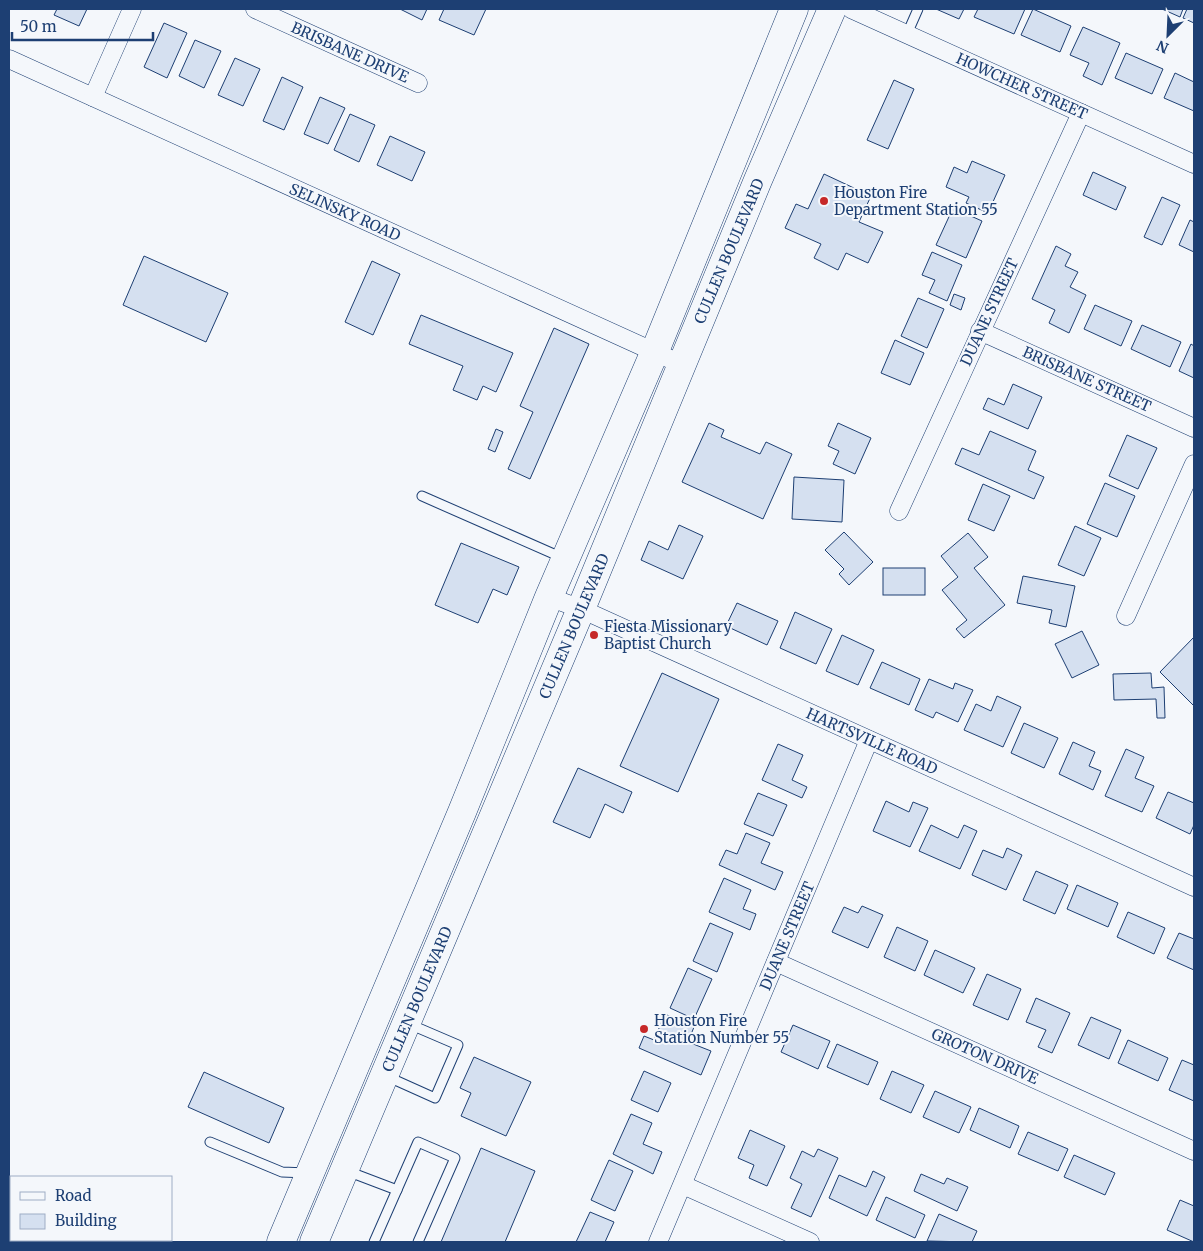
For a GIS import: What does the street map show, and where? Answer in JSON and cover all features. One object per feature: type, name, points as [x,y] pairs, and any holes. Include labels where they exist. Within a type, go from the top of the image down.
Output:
[{"type":"main road","name":"CULLEN BOULEVARD","points":[[281,1242],[462,812],[549,597],[655,351],[794,9]]},
{"type":"main road","name":"CULLEN BOULEVARD","points":[[314,1242],[581,609],[758,180],[832,9]]},
{"type":"main road","points":[[730,166],[758,180]]},
{"type":"main road","points":[[462,812],[490,826]]},
{"type":"main road","points":[[373,1022],[403,1029]]},
{"type":"street","points":[[93,97],[132,9]]},
{"type":"street","name":"BRISBANE DRIVE","points":[[255,9],[418,83]]},
{"type":"street","name":"HOWCHER STREET","points":[[850,9],[1194,164]]},
{"type":"street","name":"SELINSKY ROAD","points":[[9,59],[682,364]]},
{"type":"street","name":"DUANE STREET","points":[[899,511],[1081,113]]},
{"type":"street","name":"BRISBANE STREET","points":[[980,331],[1194,428]]},
{"type":"street","points":[[1126,616],[1194,464]]},
{"type":"street","name":"HARTSVILLE ROAD","points":[[549,597],[581,609],[1194,887]]},
{"type":"street","name":"DUANE STREET","points":[[658,1242],[869,740]]},
{"type":"street","name":"GROTON DRIVE","points":[[776,962],[1194,1151]]},
{"type":"street","points":[[683,1185],[810,1242]]},
{"type":"lane","points":[[907,34],[918,9]]},
{"type":"lane","points":[[422,496],[566,559]]},
{"type":"lane","points":[[384,1076],[435,1098],[458,1045],[403,1029]]},
{"type":"lane","points":[[210,1142],[282,1172],[310,1173]]},
{"type":"lane","points":[[374,1242],[418,1142],[455,1158],[418,1242]]},
{"type":"lane","points":[[345,1170],[397,1190]]},
{"type":"building","points":[[57,9],[87,9],[79,26],[54,15]]},
{"type":"building","points":[[400,9],[427,9],[422,20]]},
{"type":"building","points":[[444,9],[486,9],[474,35],[439,20]]},
{"type":"building","points":[[936,9],[964,9],[959,19]]},
{"type":"building","points":[[978,9],[1025,9],[1014,34],[974,17]]},
{"type":"building","points":[[1033,9],[1071,26],[1060,52],[1021,35]]},
{"type":"building","points":[[1162,9],[1183,9],[1180,17]]},
{"type":"building","points":[[1187,9],[1194,9],[1194,23],[1183,18]]},
{"type":"building","points":[[164,23],[187,33],[167,78],[144,67]]},
{"type":"building","points":[[1083,27],[1120,43],[1102,85],[1083,76],[1089,63],[1070,55]]},
{"type":"building","points":[[195,40],[221,51],[204,88],[179,76]]},
{"type":"building","points":[[1126,53],[1163,69],[1152,94],[1115,78]]},
{"type":"building","points":[[235,58],[260,69],[243,106],[218,95]]},
{"type":"building","points":[[1175,73],[1194,82],[1194,111],[1164,98]]},
{"type":"building","points":[[282,77],[303,87],[284,130],[263,121]]},
{"type":"building","points":[[894,80],[914,89],[888,149],[867,140]]},
{"type":"building","points":[[320,97],[345,108],[328,144],[304,134]]},
{"type":"building","points":[[350,114],[375,125],[359,162],[334,150]]},
{"type":"building","points":[[390,136],[425,152],[412,181],[377,165]]},
{"type":"building","points":[[972,161],[1005,175],[988,213],[966,203],[969,197],[946,187],[954,167],[967,173]]},
{"type":"building","points":[[1093,172],[1126,187],[1116,210],[1083,195]]},
{"type":"building","points":[[824,174],[871,196],[859,222],[883,232],[868,263],[846,253],[838,270],[814,258],[821,244],[785,228],[796,204],[808,209]]},
{"type":"building","points":[[1162,197],[1180,205],[1162,245],[1144,237]]},
{"type":"building","points":[[953,208],[982,221],[966,258],[936,245]]},
{"type":"building","points":[[1190,220],[1194,222],[1194,252],[1179,245]]},
{"type":"building","points":[[1056,246],[1071,254],[1065,266],[1078,272],[1070,287],[1086,295],[1069,333],[1049,323],[1055,310],[1032,299]]},
{"type":"building","points":[[932,252],[962,265],[947,301],[929,293],[935,280],[922,275]]},
{"type":"building","points":[[144,256],[228,293],[206,342],[123,305]]},
{"type":"building","points":[[372,261],[400,274],[373,335],[345,322]]},
{"type":"building","points":[[954,294],[965,298],[961,310],[950,305]]},
{"type":"building","points":[[918,298],[944,309],[927,348],[901,336]]},
{"type":"building","points":[[1095,305],[1132,321],[1121,346],[1084,329]]},
{"type":"building","points":[[421,315],[513,353],[496,392],[483,386],[477,400],[453,390],[463,366],[409,344]]},
{"type":"building","points":[[1142,325],[1181,342],[1170,367],[1131,349]]},
{"type":"building","points":[[554,328],[589,344],[530,479],[508,469],[533,412],[520,406]]},
{"type":"building","points":[[895,340],[924,353],[910,385],[881,373]]},
{"type":"building","points":[[1191,344],[1194,346],[1194,378],[1179,371]]},
{"type":"building","points":[[1013,384],[1042,397],[1028,429],[983,409],[988,398],[1004,405]]},
{"type":"building","points":[[709,423],[724,430],[721,437],[760,454],[766,442],[792,454],[763,519],[682,482]]},
{"type":"building","points":[[838,423],[871,438],[855,474],[833,464],[839,451],[828,446]]},
{"type":"building","points":[[496,429],[503,432],[495,452],[488,449]]},
{"type":"building","points":[[990,431],[1036,451],[1028,470],[1044,477],[1034,499],[955,464],[962,448],[979,455]]},
{"type":"building","points":[[1127,435],[1157,448],[1138,489],[1109,476]]},
{"type":"building","points":[[794,477],[844,480],[842,522],[792,519]]},
{"type":"building","points":[[1105,483],[1135,496],[1117,537],[1087,524]]},
{"type":"building","points":[[983,484],[1010,496],[994,531],[968,520]]},
{"type":"building","points":[[679,525],[703,536],[683,579],[641,560],[649,541],[668,550]]},
{"type":"building","points":[[1075,526],[1101,538],[1084,576],[1058,565]]},
{"type":"building","points":[[844,532],[873,562],[849,585],[839,574],[844,569],[825,550]]},
{"type":"building","points":[[968,533],[988,557],[974,568],[1005,605],[964,638],[956,629],[967,620],[942,590],[958,577],[941,556]]},
{"type":"building","points":[[461,543],[519,567],[507,595],[493,589],[478,623],[435,605]]},
{"type":"building","points":[[883,568],[925,568],[925,595],[883,595]]},
{"type":"building","points":[[1023,576],[1075,586],[1066,627],[1049,623],[1052,610],[1017,603]]},
{"type":"building","points":[[737,603],[778,621],[767,645],[726,626]]},
{"type":"building","points":[[795,612],[832,629],[816,664],[780,648]]},
{"type":"building","points":[[1082,631],[1099,665],[1072,678],[1055,644]]},
{"type":"building","points":[[842,635],[874,650],[858,685],[826,671]]},
{"type":"building","points":[[1194,637],[1194,706],[1160,672]]},
{"type":"building","points":[[882,662],[920,679],[909,705],[870,688]]},
{"type":"building","points":[[662,673],[719,699],[678,792],[620,766]]},
{"type":"building","points":[[1151,673],[1152,688],[1164,687],[1165,718],[1157,718],[1156,699],[1114,700],[1113,674]]},
{"type":"building","points":[[929,679],[953,689],[955,683],[973,690],[958,722],[936,712],[933,718],[915,710]]},
{"type":"building","points":[[997,696],[1021,707],[1003,747],[964,730],[976,704],[991,711]]},
{"type":"building","points":[[1024,723],[1058,738],[1044,768],[1011,753]]},
{"type":"building","points":[[1073,742],[1095,752],[1089,766],[1101,771],[1093,790],[1059,774]]},
{"type":"building","points":[[778,744],[803,755],[792,780],[807,787],[802,798],[762,780]]},
{"type":"building","points":[[1126,749],[1144,757],[1135,778],[1154,786],[1142,812],[1105,796]]},
{"type":"building","points":[[578,768],[632,792],[623,813],[605,804],[590,838],[553,822]]},
{"type":"building","points":[[1168,792],[1194,803],[1194,825],[1190,834],[1156,818]]},
{"type":"building","points":[[758,793],[787,805],[773,836],[744,824]]},
{"type":"building","points":[[886,801],[909,812],[913,802],[928,808],[910,847],[873,831]]},
{"type":"building","points":[[931,825],[958,838],[964,825],[977,831],[960,869],[919,851]]},
{"type":"building","points":[[746,833],[770,843],[761,863],[783,872],[775,890],[719,865],[726,850],[737,854]]},
{"type":"building","points":[[1007,848],[1022,855],[1006,890],[972,875],[983,850],[1003,858]]},
{"type":"building","points":[[1036,871],[1068,885],[1055,914],[1023,900]]},
{"type":"building","points":[[724,878],[751,890],[743,909],[756,914],[750,930],[709,912]]},
{"type":"building","points":[[1077,885],[1118,903],[1108,927],[1067,909]]},
{"type":"building","points":[[862,906],[883,915],[868,948],[832,932],[844,907],[858,913]]},
{"type":"building","points":[[1128,912],[1165,928],[1154,954],[1117,937]]},
{"type":"building","points":[[710,923],[733,933],[717,972],[693,961]]},
{"type":"building","points":[[897,927],[928,941],[915,971],[884,957]]},
{"type":"building","points":[[1179,933],[1194,939],[1194,970],[1167,958]]},
{"type":"building","points":[[935,950],[975,968],[963,993],[924,975]]},
{"type":"building","points":[[688,968],[712,979],[694,1019],[670,1008]]},
{"type":"building","points":[[987,974],[1021,989],[1008,1020],[973,1005]]},
{"type":"building","points":[[1036,998],[1070,1013],[1052,1053],[1038,1047],[1046,1030],[1026,1022]]},
{"type":"building","points":[[665,1014],[694,1027],[688,1042],[711,1051],[701,1075],[639,1048],[644,1036],[654,1040]]},
{"type":"building","points":[[1091,1017],[1121,1030],[1109,1059],[1078,1045]]},
{"type":"building","points":[[793,1025],[830,1041],[818,1069],[781,1052]]},
{"type":"building","points":[[1128,1040],[1168,1058],[1158,1081],[1118,1063]]},
{"type":"building","points":[[837,1044],[878,1062],[868,1085],[827,1067]]},
{"type":"building","points":[[474,1057],[531,1082],[506,1136],[461,1116],[471,1093],[460,1088]]},
{"type":"building","points":[[1182,1060],[1194,1065],[1194,1101],[1169,1090]]},
{"type":"building","points":[[644,1071],[671,1083],[658,1112],[631,1100]]},
{"type":"building","points":[[892,1071],[924,1085],[911,1113],[880,1099]]},
{"type":"building","points":[[204,1072],[284,1108],[269,1143],[188,1107]]},
{"type":"building","points":[[935,1091],[971,1107],[959,1133],[923,1117]]},
{"type":"building","points":[[979,1108],[1019,1126],[1010,1148],[970,1130]]},
{"type":"building","points":[[631,1114],[652,1123],[643,1144],[662,1152],[653,1174],[613,1154]]},
{"type":"building","points":[[750,1130],[785,1146],[767,1186],[749,1178],[754,1165],[738,1158]]},
{"type":"building","points":[[1028,1132],[1068,1149],[1058,1171],[1018,1154]]},
{"type":"building","points":[[481,1148],[535,1171],[505,1242],[441,1242]]},
{"type":"building","points":[[818,1149],[838,1158],[811,1217],[791,1208],[802,1184],[790,1178],[802,1151],[814,1157]]},
{"type":"building","points":[[1074,1155],[1115,1173],[1105,1195],[1064,1177]]},
{"type":"building","points":[[609,1160],[633,1171],[615,1211],[591,1200]]},
{"type":"building","points":[[873,1171],[885,1177],[867,1216],[829,1198],[839,1175],[866,1187]]},
{"type":"building","points":[[921,1174],[944,1184],[947,1178],[968,1187],[957,1211],[914,1191]]},
{"type":"building","points":[[886,1197],[925,1215],[915,1238],[876,1220]]},
{"type":"building","points":[[1180,1200],[1194,1206],[1194,1242],[1167,1230]]},
{"type":"building","points":[[590,1212],[614,1222],[605,1242],[576,1242]]},
{"type":"building","points":[[939,1214],[977,1231],[972,1242],[927,1241]]},
{"type":"place","name":"Houston Fire Department Station 55","points":[[824,201]]},
{"type":"place","name":"Fiesta Missionary Baptist Church","points":[[594,635]]},
{"type":"place","name":"Houston Fire Station Number 55","points":[[644,1029]]}]
